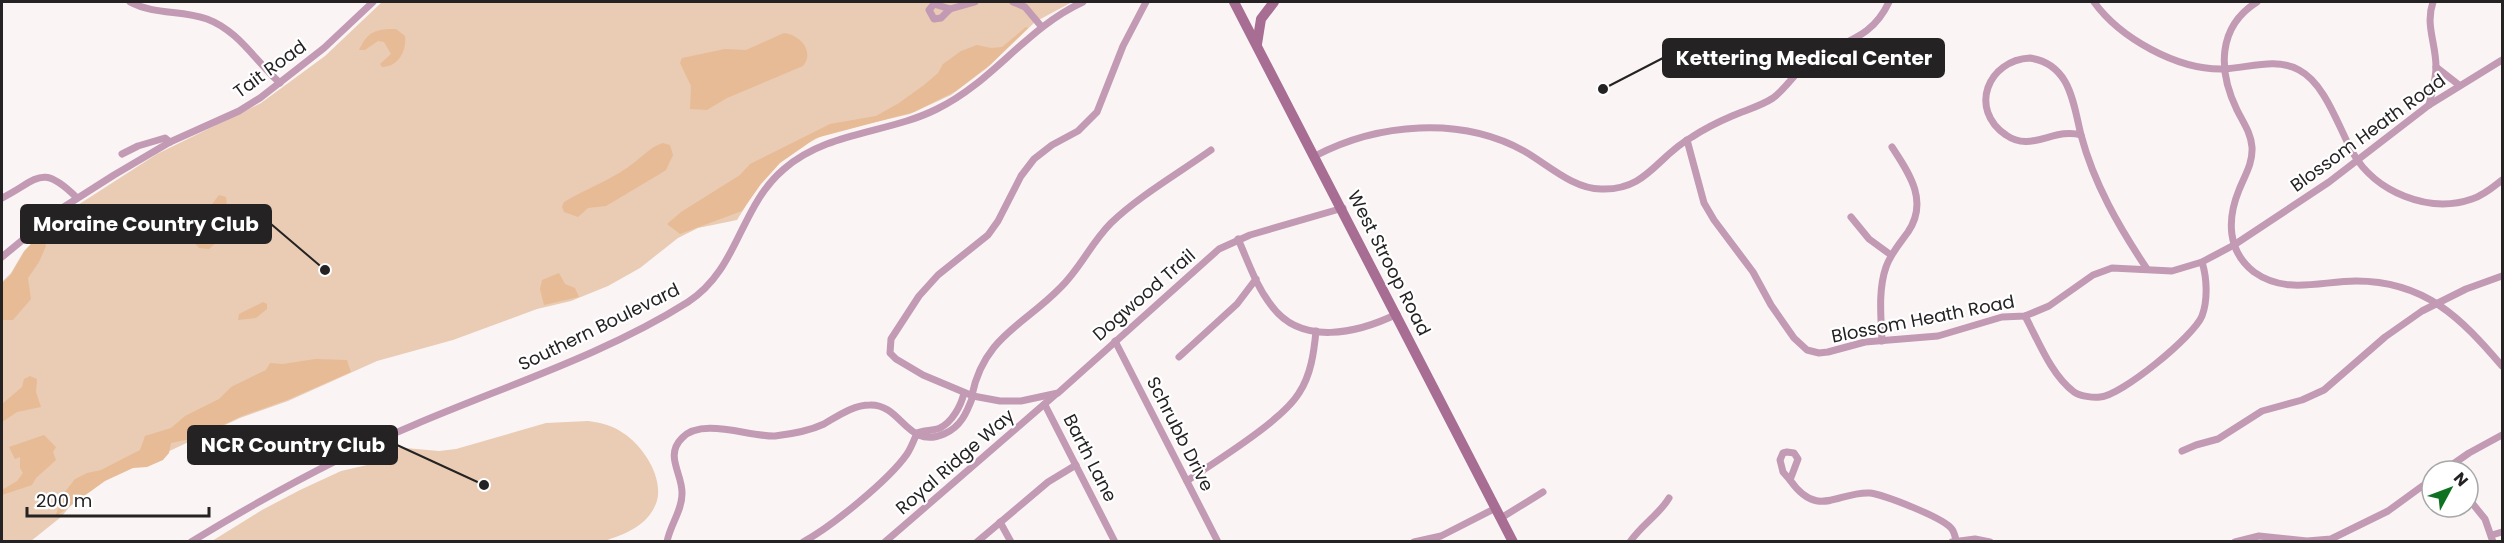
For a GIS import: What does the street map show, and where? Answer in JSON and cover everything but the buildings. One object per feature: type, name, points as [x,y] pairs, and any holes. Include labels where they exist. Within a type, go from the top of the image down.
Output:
[{"type":"main road","name":"West Stroop Road","points":[[1234,2],[1343,208],[1513,542]]},
{"type":"main road","points":[[1257,44],[1261,19],[1274,2]]},
{"type":"street","points":[[129,2],[148,10],[206,19],[226,28],[280,83]]},
{"type":"street","name":"Tait Road","points":[[2,256],[77,198],[171,142],[239,111],[280,83],[324,48],[374,2]]},
{"type":"street","points":[[950,9],[975,2]]},
{"type":"street","points":[[1013,2],[1025,7],[1041,26]]},
{"type":"street","name":"Southern Boulevard","points":[[191,542],[256,502],[369,444],[599,348],[676,309],[702,292],[720,273],[732,254],[756,202],[773,179],[791,163],[832,140],[908,122],[938,109],[984,79],[1041,26],[1083,2]]},
{"type":"street","points":[[1058,393],[1021,401],[1000,401],[970,395],[924,375],[892,356],[889,348],[891,339],[910,307],[928,285],[988,235],[998,221],[1021,176],[1034,159],[1052,145],[1078,131],[1097,112],[1123,46],[1146,2]]},
{"type":"street","points":[[1316,156],[1346,142],[1375,133],[1439,128],[1498,140],[1526,152],[1564,176],[1589,188],[1614,189],[1641,180],[1687,140],[1727,118],[1772,99],[1811,61],[1865,33],[1882,15],[1889,2]]},
{"type":"street","points":[[2094,2],[2118,28],[2154,50],[2197,65],[2224,69],[2278,64],[2305,73],[2325,100],[2358,161],[2387,187],[2412,199],[2436,204],[2469,200],[2485,193],[2502,180]]},
{"type":"street","points":[[2257,2],[2242,13],[2230,30],[2224,51],[2228,91],[2249,133],[2252,149],[2250,167],[2231,214],[2234,245],[2239,256],[2254,271],[2276,282],[2306,286],[2368,282],[2401,287],[2455,315],[2502,366]]},
{"type":"street","points":[[2429,105],[2436,67],[2429,27],[2433,2]]},
{"type":"street","points":[[2080,135],[2063,133],[2031,143],[2010,138],[1997,128],[1987,111],[1986,96],[1991,80],[2000,69],[2014,60],[2031,58],[2050,64],[2062,74],[2069,87],[2080,135],[2092,169],[2106,200],[2147,269]]},
{"type":"street","name":"Blossom Heath Road","points":[[1687,140],[1708,211],[1753,272],[1778,315],[1803,346],[1813,352],[1828,352],[1854,344],[1938,336],[2002,317],[2025,316],[2049,306],[2102,271],[2123,267],[2172,271],[2202,262],[2234,245],[2358,161],[2429,105],[2502,60]]},
{"type":"street","points":[[2436,67],[2459,85]]},
{"type":"street","name":"Tait Road","points":[[122,154],[156,140],[165,138],[171,142]]},
{"type":"street","points":[[1882,341],[1882,287],[1887,265],[1914,222],[1917,201],[1914,183],[1892,147]]},
{"type":"street","name":"Royal Ridge Way","points":[[803,542],[828,526],[897,467],[908,452],[917,433],[947,433],[957,426],[976,378],[1002,337],[1060,289],[1109,225],[1211,150]]},
{"type":"street","points":[[2,198],[27,181],[40,177],[60,183],[77,198]]},
{"type":"street","name":"Dogwood Trail","points":[[1058,393],[1219,249],[1238,239],[1343,208]]},
{"type":"street","points":[[1851,217],[1869,239],[1892,255]]},
{"type":"street","points":[[1238,239],[1271,306],[1285,320],[1297,326],[1316,331],[1352,331],[1397,314]]},
{"type":"street","points":[[2025,316],[2060,378],[2075,394],[2101,397],[2126,386],[2181,342],[2199,323],[2206,295],[2202,262]]},
{"type":"street","points":[[2182,451],[2218,440],[2262,411],[2302,400],[2324,390],[2397,327],[2435,303],[2502,276]]},
{"type":"street","points":[[1179,357],[1237,304],[1256,279]]},
{"type":"street","points":[[1187,481],[1257,431],[1294,400],[1308,373],[1316,331]]},
{"type":"street","name":"Schrubb Drive","points":[[1115,341],[1218,542]]},
{"type":"street","name":"Barth Lane","points":[[1058,393],[1045,405],[1115,542]]},
{"type":"street","name":"Royal Ridge Way","points":[[933,434],[966,403]]},
{"type":"street","points":[[667,542],[682,493],[674,454],[682,438],[693,431],[703,428],[763,436],[785,435],[812,429],[850,410],[869,405],[888,409],[917,433]]},
{"type":"street","name":"Royal Ridge Way","points":[[885,542],[1045,405]]},
{"type":"street","points":[[951,417],[957,426]]},
{"type":"street","points":[[2464,459],[2502,435]]},
{"type":"street","points":[[977,542],[1048,482],[1076,465]]},
{"type":"street","points":[[1790,480],[1800,493],[1820,501],[1837,501],[1865,493],[1882,496],[1942,521],[1952,528],[1954,541],[1975,539],[1990,542]]},
{"type":"street","points":[[2235,542],[2265,536],[2320,541],[2340,539],[2388,511],[2420,488]]},
{"type":"street","points":[[1502,519],[1543,492]]},
{"type":"street","points":[[1630,542],[1641,528],[1659,512],[1669,498]]},
{"type":"street","points":[[1414,542],[1441,536],[1496,508]]},
{"type":"street","points":[[2480,513],[2493,538],[2502,532]]},
{"type":"street","points":[[1000,522],[1011,542]]},
{"type":"shaded area","points":[[382,2],[1072,2],[1035,22],[987,68],[951,95],[910,114],[828,133],[800,147],[777,165],[758,186],[737,220],[698,228],[678,238],[640,268],[608,286],[571,301],[537,309],[453,340],[377,361],[288,401],[240,418],[163,454],[114,470],[78,497],[61,517],[31,541],[2,541],[2,282],[11,273],[24,251],[53,221],[157,154],[261,103],[325,56]]},
{"type":"shaded area","points":[[1026,27],[1028,28],[991,64],[956,91],[914,112],[816,138],[780,163],[761,184],[742,211],[680,234],[667,224],[681,212],[740,175],[750,164],[830,124],[876,116],[924,85],[938,73],[943,64],[961,51],[977,45],[991,48],[1002,47]]},
{"type":"shaded area","points":[[396,29],[405,36],[405,42],[403,52],[393,64],[382,67],[380,64],[391,54],[384,42],[378,41],[365,50],[359,50],[373,32]]},
{"type":"shaded area","points":[[784,33],[800,40],[804,45],[807,55],[803,66],[727,98],[707,110],[690,109],[691,86],[680,63],[682,58],[725,49],[746,50]]},
{"type":"shaded area","points":[[663,143],[670,145],[673,155],[666,170],[606,206],[588,208],[578,217],[564,212],[562,207],[564,202],[618,173],[652,148]]},
{"type":"shaded area","points":[[219,195],[226,197],[226,214],[221,221],[207,230],[211,237],[218,233],[221,238],[209,249],[199,248],[188,236]]},
{"type":"shaded area","points":[[41,233],[46,246],[28,278],[31,299],[13,320],[2,320],[2,283],[10,276],[24,252]]},
{"type":"shaded area","points":[[559,273],[565,284],[575,288],[579,297],[544,305],[540,289],[542,280]]},
{"type":"shaded area","points":[[263,302],[267,304],[267,309],[256,318],[238,320],[239,314]]},
{"type":"shaded area","points":[[315,359],[347,360],[351,372],[287,400],[242,416],[195,438],[171,443],[169,453],[163,460],[147,467],[133,468],[105,481],[55,517],[64,493],[75,479],[101,470],[140,450],[145,436],[171,428],[185,416],[219,399],[231,387],[266,370],[270,363],[283,364]]},
{"type":"shaded area","points":[[30,376],[37,379],[36,392],[41,407],[17,412],[2,422],[2,404],[22,387],[24,379]]},
{"type":"shaded area","points":[[588,421],[611,426],[631,439],[652,466],[658,488],[658,498],[654,508],[644,521],[623,534],[601,542],[212,541],[300,490],[341,471],[367,465],[383,446],[439,451],[456,449],[546,423]]},
{"type":"shaded area","points":[[44,435],[56,447],[53,452],[56,460],[36,478],[32,485],[2,495],[2,490],[17,481],[23,473],[20,468],[20,457],[15,459],[9,447]]},
{"type":"place","name":"Kettering Medical Center","points":[[1603,89]]},
{"type":"place","name":"Moraine Country Club","points":[[325,270]]},
{"type":"place","name":"NCR Country Club","points":[[484,485]]}]
